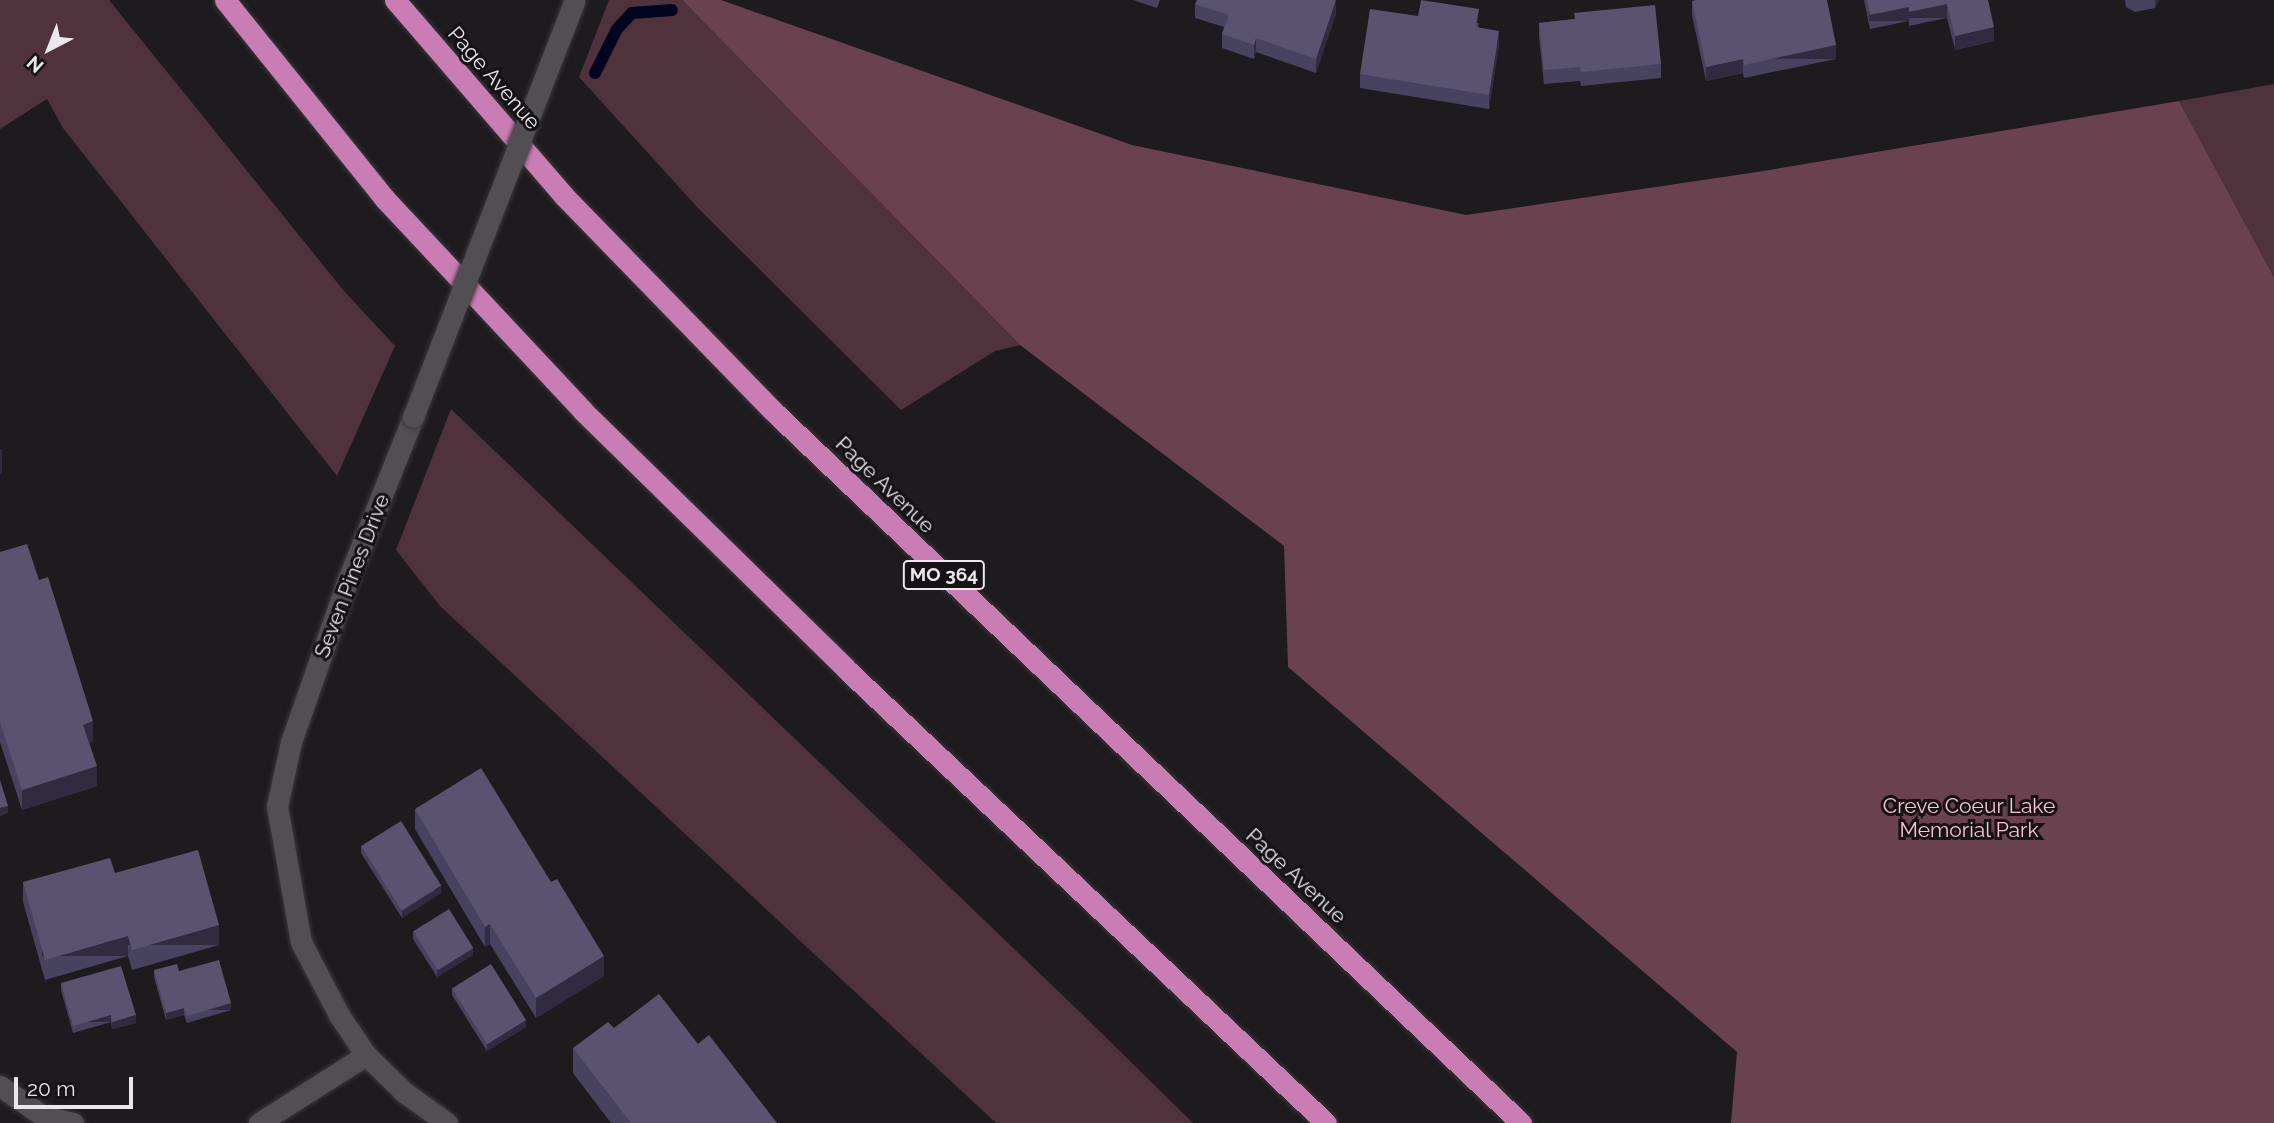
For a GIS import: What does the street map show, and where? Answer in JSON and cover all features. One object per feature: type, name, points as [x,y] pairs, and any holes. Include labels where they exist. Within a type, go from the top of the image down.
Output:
[{"type":"highway","points":[[225,0],[384,198],[554,381],[845,668],[1326,1123]]},
{"type":"highway","name":"Page Avenue","points":[[396,0],[564,196],[773,411],[1521,1123]]},
{"type":"street","name":"Seven Pines Drive","points":[[447,1123],[404,1092],[366,1055],[339,1015],[301,942],[277,806],[291,742],[330,631],[575,1]]},
{"type":"street","points":[[259,1123],[366,1055]]},
{"type":"street","points":[[0,1086],[43,1116],[73,1123]]},
{"type":"shaded area","points":[[0,0],[109,0],[344,291],[395,346],[337,476],[63,128],[47,99],[0,129]]},
{"type":"shaded area","points":[[609,0],[682,0],[1020,345],[995,351],[901,410],[698,208],[579,77]]},
{"type":"shaded area","points":[[2274,84],[2274,277],[2179,101]]},
{"type":"shaded area","points":[[451,409],[1193,1123],[996,1123],[440,606],[396,550]]},
{"type":"green space","name":"Creve Coeur Lake Memorial Park","points":[[682,0],[721,0],[1132,145],[1466,215],[1757,172],[2179,101],[2274,277],[2274,1123],[1731,1123],[1737,1052],[1288,667],[1284,546],[1020,345]]},
{"type":"building","points":[[1197,0],[1336,0],[1316,59],[1256,38],[1254,45],[1222,34],[1229,15],[1195,4]]},
{"type":"building","points":[[1421,0],[1479,9],[1476,27],[1499,31],[1489,95],[1360,74],[1370,9],[1418,16]]},
{"type":"building","points":[[1827,0],[1836,45],[1744,65],[1743,59],[1706,67],[1692,1]]},
{"type":"building","points":[[1867,0],[1988,0],[1994,27],[1955,36],[1947,4],[1909,12],[1909,7],[1870,15]]},
{"type":"building","points":[[1655,5],[1661,64],[1581,72],[1580,67],[1544,70],[1539,23],[1575,19],[1574,13]]},
{"type":"building","points":[[27,544],[39,580],[48,577],[93,721],[83,725],[97,766],[22,790],[0,722],[0,552]]},
{"type":"building","points":[[481,768],[551,882],[557,879],[604,956],[536,998],[490,924],[485,927],[415,809]]},
{"type":"building","points":[[0,780],[8,806],[0,808]]},
{"type":"building","points":[[401,821],[441,885],[401,910],[361,846]]},
{"type":"building","points":[[198,850],[219,925],[132,950],[128,936],[45,960],[23,882],[110,858],[115,873]]},
{"type":"building","points":[[449,909],[473,948],[438,970],[413,931]]},
{"type":"building","points":[[219,960],[231,1003],[187,1016],[184,1008],[166,1013],[154,970],[177,964],[179,971]]},
{"type":"building","points":[[491,964],[526,1020],[487,1044],[452,988]]},
{"type":"building","points":[[121,966],[136,1015],[112,1022],[111,1015],[73,1026],[61,983]]},
{"type":"building","points":[[659,994],[698,1044],[709,1035],[777,1123],[631,1123],[573,1048],[608,1022],[614,1028]]},
{"type":"waterway","points":[[595,73],[617,29],[632,13],[672,10]]}]
